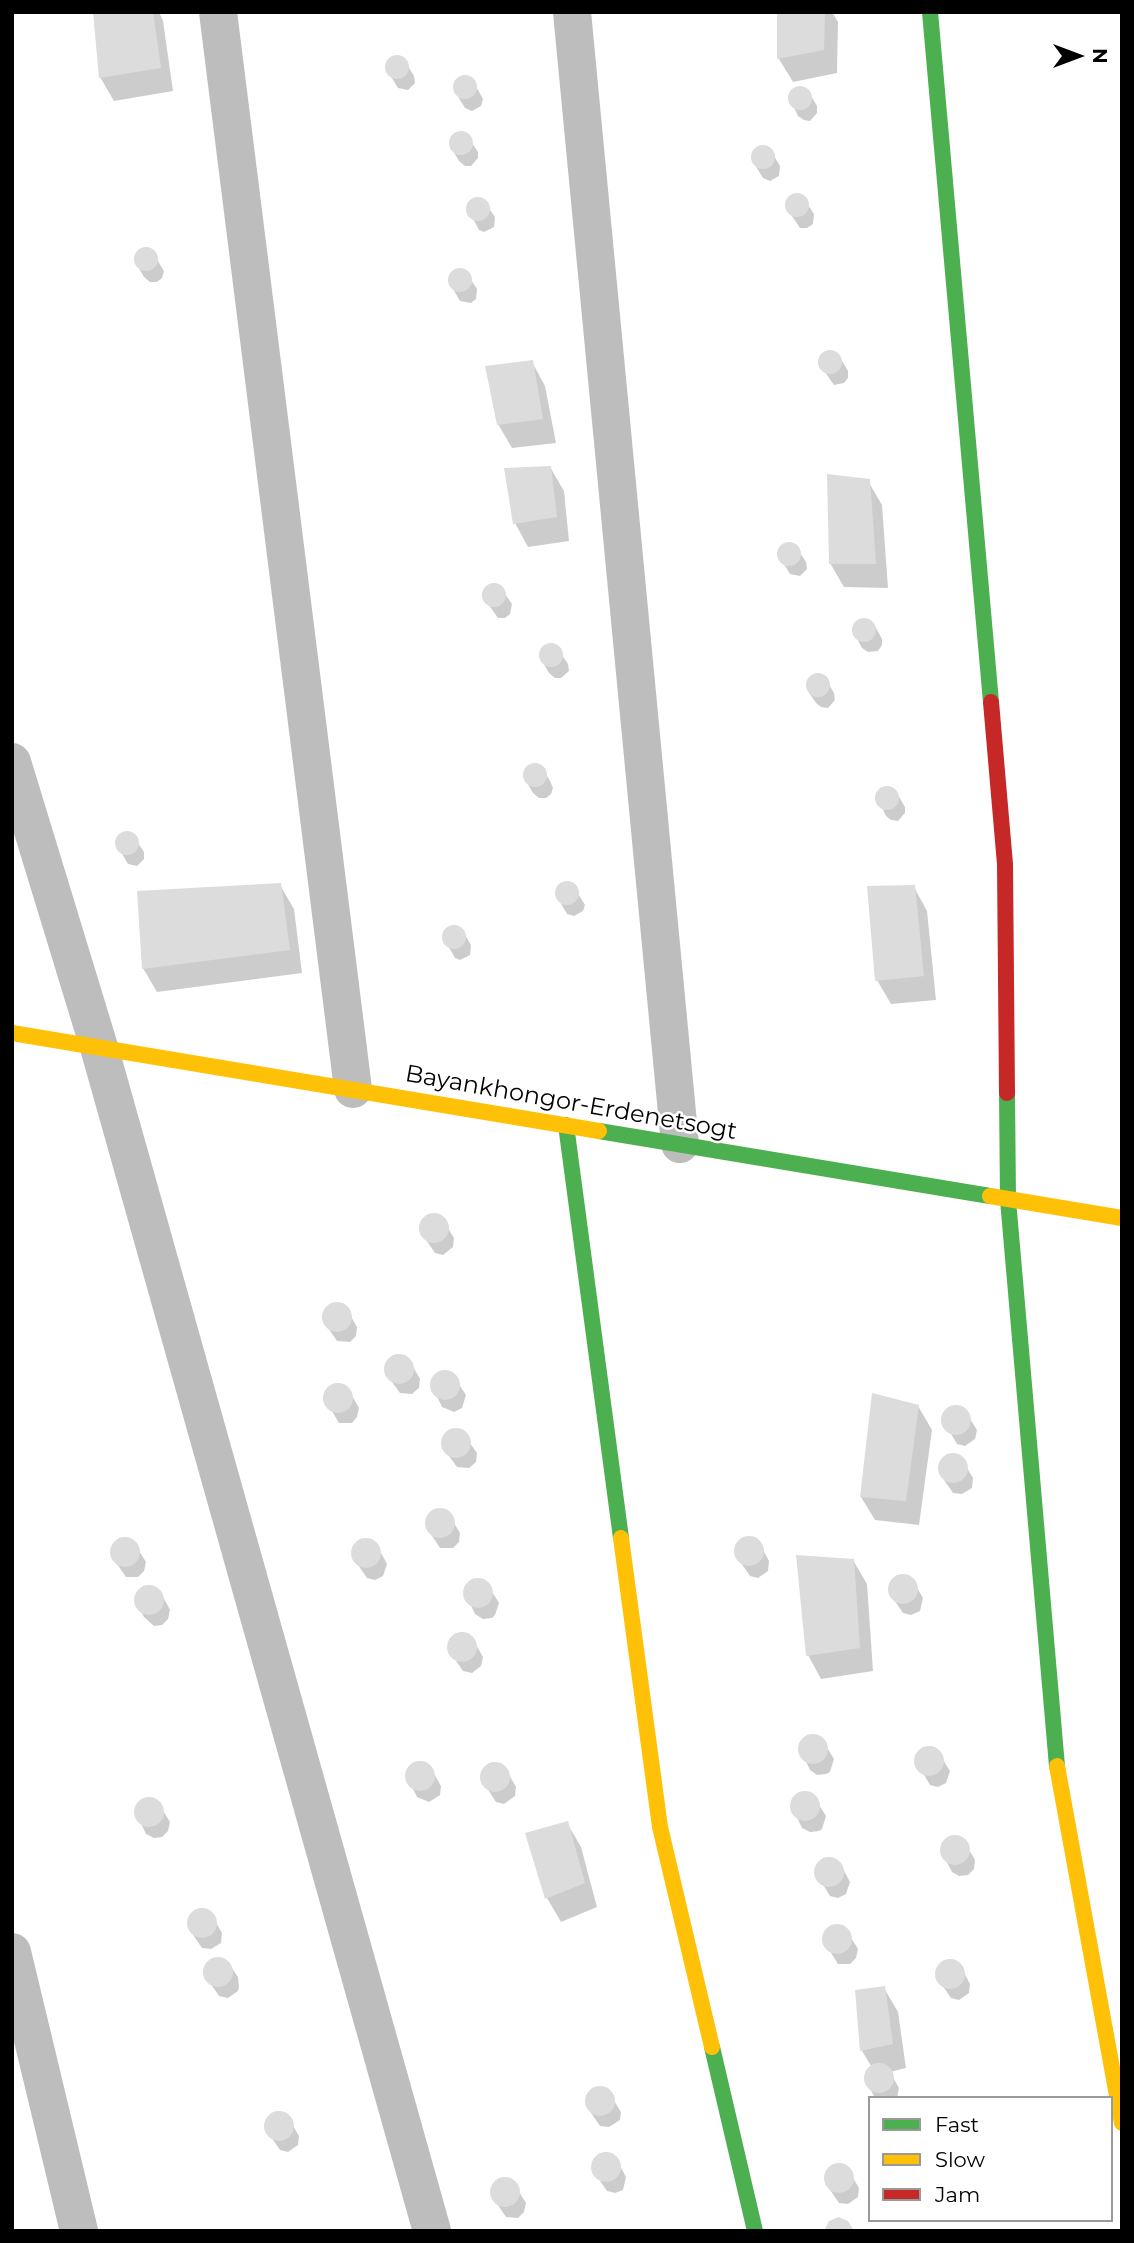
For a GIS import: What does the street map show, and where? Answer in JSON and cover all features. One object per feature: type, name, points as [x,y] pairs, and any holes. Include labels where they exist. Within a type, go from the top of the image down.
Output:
[{"type":"street","points":[[218,12],[353,1089]]},
{"type":"street","points":[[572,12],[680,1144]]},
{"type":"street","points":[[930,12],[1005,864],[1008,1200],[1057,1768],[1122,2123]]},
{"type":"street","points":[[12,762],[99,1047],[432,2231]]},
{"type":"street","name":"Bayankhongor-Erdenetsogt","points":[[12,1032],[1122,1218]]},
{"type":"street","points":[[566,1125],[660,1827],[755,2231]]},
{"type":"street","points":[[12,1952],[79,2231]]},
{"type":"building","points":[[93,12],[153,12],[161,68],[99,78]]},
{"type":"building","points":[[777,12],[825,12],[824,50],[777,59]]},
{"type":"building","points":[[397,55],[406,58],[409,67],[406,76],[397,79],[388,76],[385,67],[388,58]]},
{"type":"building","points":[[465,75],[474,78],[477,87],[474,96],[465,99],[456,96],[453,87],[456,78]]},
{"type":"building","points":[[800,86],[809,89],[812,98],[809,107],[800,110],[791,107],[788,98],[791,89]]},
{"type":"building","points":[[461,131],[470,134],[473,143],[470,152],[461,155],[452,152],[449,143],[452,134]]},
{"type":"building","points":[[763,145],[772,148],[775,157],[772,166],[763,169],[754,166],[751,157],[754,148]]},
{"type":"building","points":[[797,193],[806,196],[809,205],[806,214],[797,217],[788,214],[785,205],[788,196]]},
{"type":"building","points":[[478,197],[487,200],[490,209],[487,218],[478,221],[469,218],[466,209],[469,200]]},
{"type":"building","points":[[146,247],[155,250],[158,259],[155,268],[146,271],[137,268],[134,259],[137,250]]},
{"type":"building","points":[[460,268],[469,271],[472,280],[469,289],[460,292],[451,289],[448,280],[451,271]]},
{"type":"building","points":[[830,350],[839,353],[842,362],[839,371],[830,374],[821,371],[818,362],[821,353]]},
{"type":"building","points":[[533,360],[543,419],[497,425],[485,366]]},
{"type":"building","points":[[551,466],[557,517],[513,524],[504,468]]},
{"type":"building","points":[[827,474],[870,479],[876,564],[829,564]]},
{"type":"building","points":[[789,542],[798,545],[801,554],[798,563],[789,566],[780,563],[777,554],[780,545]]},
{"type":"building","points":[[494,583],[503,586],[506,595],[503,604],[494,607],[485,604],[482,595],[485,586]]},
{"type":"building","points":[[864,618],[873,621],[876,630],[873,639],[864,642],[855,639],[852,630],[855,621]]},
{"type":"building","points":[[551,643],[560,646],[563,655],[560,664],[551,667],[542,664],[539,655],[542,646]]},
{"type":"building","points":[[818,673],[827,676],[830,685],[827,694],[818,697],[809,694],[806,685],[809,676]]},
{"type":"building","points":[[535,763],[544,766],[547,775],[544,784],[535,787],[526,784],[523,775],[526,766]]},
{"type":"building","points":[[887,786],[896,789],[899,798],[896,807],[887,810],[878,807],[875,798],[878,789]]},
{"type":"building","points":[[127,831],[136,834],[139,843],[136,852],[127,855],[118,852],[115,843],[118,834]]},
{"type":"building","points":[[567,881],[576,884],[579,893],[576,902],[567,905],[558,902],[555,893],[558,884]]},
{"type":"building","points":[[281,883],[290,950],[142,969],[137,891]]},
{"type":"building","points":[[915,885],[924,976],[875,981],[867,886]]},
{"type":"building","points":[[454,925],[463,928],[466,937],[463,946],[454,949],[445,946],[442,937],[445,928]]},
{"type":"building","points":[[434,1213],[445,1217],[449,1228],[445,1239],[434,1243],[423,1239],[419,1228],[423,1217]]},
{"type":"building","points":[[337,1302],[348,1306],[352,1317],[348,1328],[337,1332],[326,1328],[322,1317],[326,1306]]},
{"type":"building","points":[[399,1354],[410,1358],[414,1369],[410,1380],[399,1384],[388,1380],[384,1369],[388,1358]]},
{"type":"building","points":[[445,1370],[456,1374],[460,1385],[456,1396],[445,1400],[434,1396],[430,1385],[434,1374]]},
{"type":"building","points":[[338,1383],[349,1387],[353,1398],[349,1409],[338,1413],[327,1409],[323,1398],[327,1387]]},
{"type":"building","points":[[872,1393],[919,1405],[906,1501],[860,1497]]},
{"type":"building","points":[[956,1405],[967,1409],[971,1420],[967,1431],[956,1435],[945,1431],[941,1420],[945,1409]]},
{"type":"building","points":[[456,1428],[467,1432],[471,1443],[467,1454],[456,1458],[445,1454],[441,1443],[445,1432]]},
{"type":"building","points":[[953,1453],[964,1457],[968,1468],[964,1479],[953,1483],[942,1479],[938,1468],[942,1457]]},
{"type":"building","points":[[440,1508],[451,1512],[455,1523],[451,1534],[440,1538],[429,1534],[425,1523],[429,1512]]},
{"type":"building","points":[[749,1536],[760,1540],[764,1551],[760,1562],[749,1566],[738,1562],[734,1551],[738,1540]]},
{"type":"building","points":[[125,1537],[136,1541],[140,1552],[136,1563],[125,1567],[114,1563],[110,1552],[114,1541]]},
{"type":"building","points":[[366,1538],[377,1542],[381,1553],[377,1564],[366,1568],[355,1564],[351,1553],[355,1542]]},
{"type":"building","points":[[796,1555],[854,1559],[860,1648],[806,1656]]},
{"type":"building","points":[[903,1574],[914,1578],[918,1589],[914,1600],[903,1604],[892,1600],[888,1589],[892,1578]]},
{"type":"building","points":[[478,1578],[489,1582],[493,1593],[489,1604],[478,1608],[467,1604],[463,1593],[467,1582]]},
{"type":"building","points":[[149,1585],[160,1589],[164,1600],[160,1611],[149,1615],[138,1611],[134,1600],[138,1589]]},
{"type":"building","points":[[462,1632],[473,1636],[477,1647],[473,1658],[462,1662],[451,1658],[447,1647],[451,1636]]},
{"type":"building","points":[[813,1734],[824,1738],[828,1749],[824,1760],[813,1764],[802,1760],[798,1749],[802,1738]]},
{"type":"building","points":[[929,1746],[940,1750],[944,1761],[940,1772],[929,1776],[918,1772],[914,1761],[918,1750]]},
{"type":"building","points":[[420,1761],[431,1765],[435,1776],[431,1787],[420,1791],[409,1787],[405,1776],[409,1765]]},
{"type":"building","points":[[495,1762],[506,1766],[510,1777],[506,1788],[495,1792],[484,1788],[480,1777],[484,1766]]},
{"type":"building","points":[[805,1791],[816,1795],[820,1806],[816,1817],[805,1821],[794,1817],[790,1806],[794,1795]]},
{"type":"building","points":[[149,1797],[160,1801],[164,1812],[160,1823],[149,1827],[138,1823],[134,1812],[138,1801]]},
{"type":"building","points":[[568,1821],[585,1883],[545,1899],[525,1833]]},
{"type":"building","points":[[955,1835],[966,1839],[970,1850],[966,1861],[955,1865],[944,1861],[940,1850],[944,1839]]},
{"type":"building","points":[[829,1857],[840,1861],[844,1872],[840,1883],[829,1887],[818,1883],[814,1872],[818,1861]]},
{"type":"building","points":[[202,1908],[213,1912],[217,1923],[213,1934],[202,1938],[191,1934],[187,1923],[191,1912]]},
{"type":"building","points":[[837,1924],[848,1928],[852,1939],[848,1950],[837,1954],[826,1950],[822,1939],[826,1928]]},
{"type":"building","points":[[218,1957],[229,1961],[233,1972],[229,1983],[218,1987],[207,1983],[203,1972],[207,1961]]},
{"type":"building","points":[[950,1959],[961,1963],[965,1974],[961,1985],[950,1989],[939,1985],[935,1974],[939,1963]]},
{"type":"building","points":[[885,1986],[893,2044],[860,2051],[855,1990]]},
{"type":"building","points":[[879,2063],[890,2067],[894,2078],[890,2089],[879,2093],[868,2089],[864,2078],[868,2067]]},
{"type":"building","points":[[600,2086],[611,2090],[615,2101],[611,2112],[600,2116],[589,2112],[585,2101],[589,2090]]},
{"type":"building","points":[[279,2111],[290,2115],[294,2126],[290,2137],[279,2141],[268,2137],[264,2126],[268,2115]]},
{"type":"building","points":[[606,2152],[617,2156],[621,2167],[617,2178],[606,2182],[595,2178],[591,2167],[595,2156]]},
{"type":"building","points":[[839,2163],[850,2167],[854,2178],[850,2189],[839,2193],[828,2189],[824,2178],[828,2167]]},
{"type":"building","points":[[505,2177],[516,2181],[520,2192],[516,2203],[505,2207],[494,2203],[490,2192],[494,2181]]},
{"type":"building","points":[[839,2217],[848,2221],[854,2231],[824,2231],[829,2221]]},
{"type":"traffic: fast","points":[[930,12],[991,702]]},
{"type":"traffic: fast","points":[[1007,1093],[1008,1200],[1057,1766]]},
{"type":"traffic: fast","points":[[566,1125],[621,1538]]},
{"type":"traffic: fast","points":[[599,1131],[990,1196]]},
{"type":"traffic: fast","points":[[712,2047],[755,2231]]},
{"type":"traffic: slow","points":[[12,1033],[599,1131]]},
{"type":"traffic: slow","points":[[990,1196],[1122,1218]]},
{"type":"traffic: slow","points":[[621,1538],[660,1827],[712,2047]]},
{"type":"traffic: slow","points":[[1057,1766],[1122,2123]]},
{"type":"traffic: jam","points":[[991,702],[1005,864],[1007,1093]]}]
